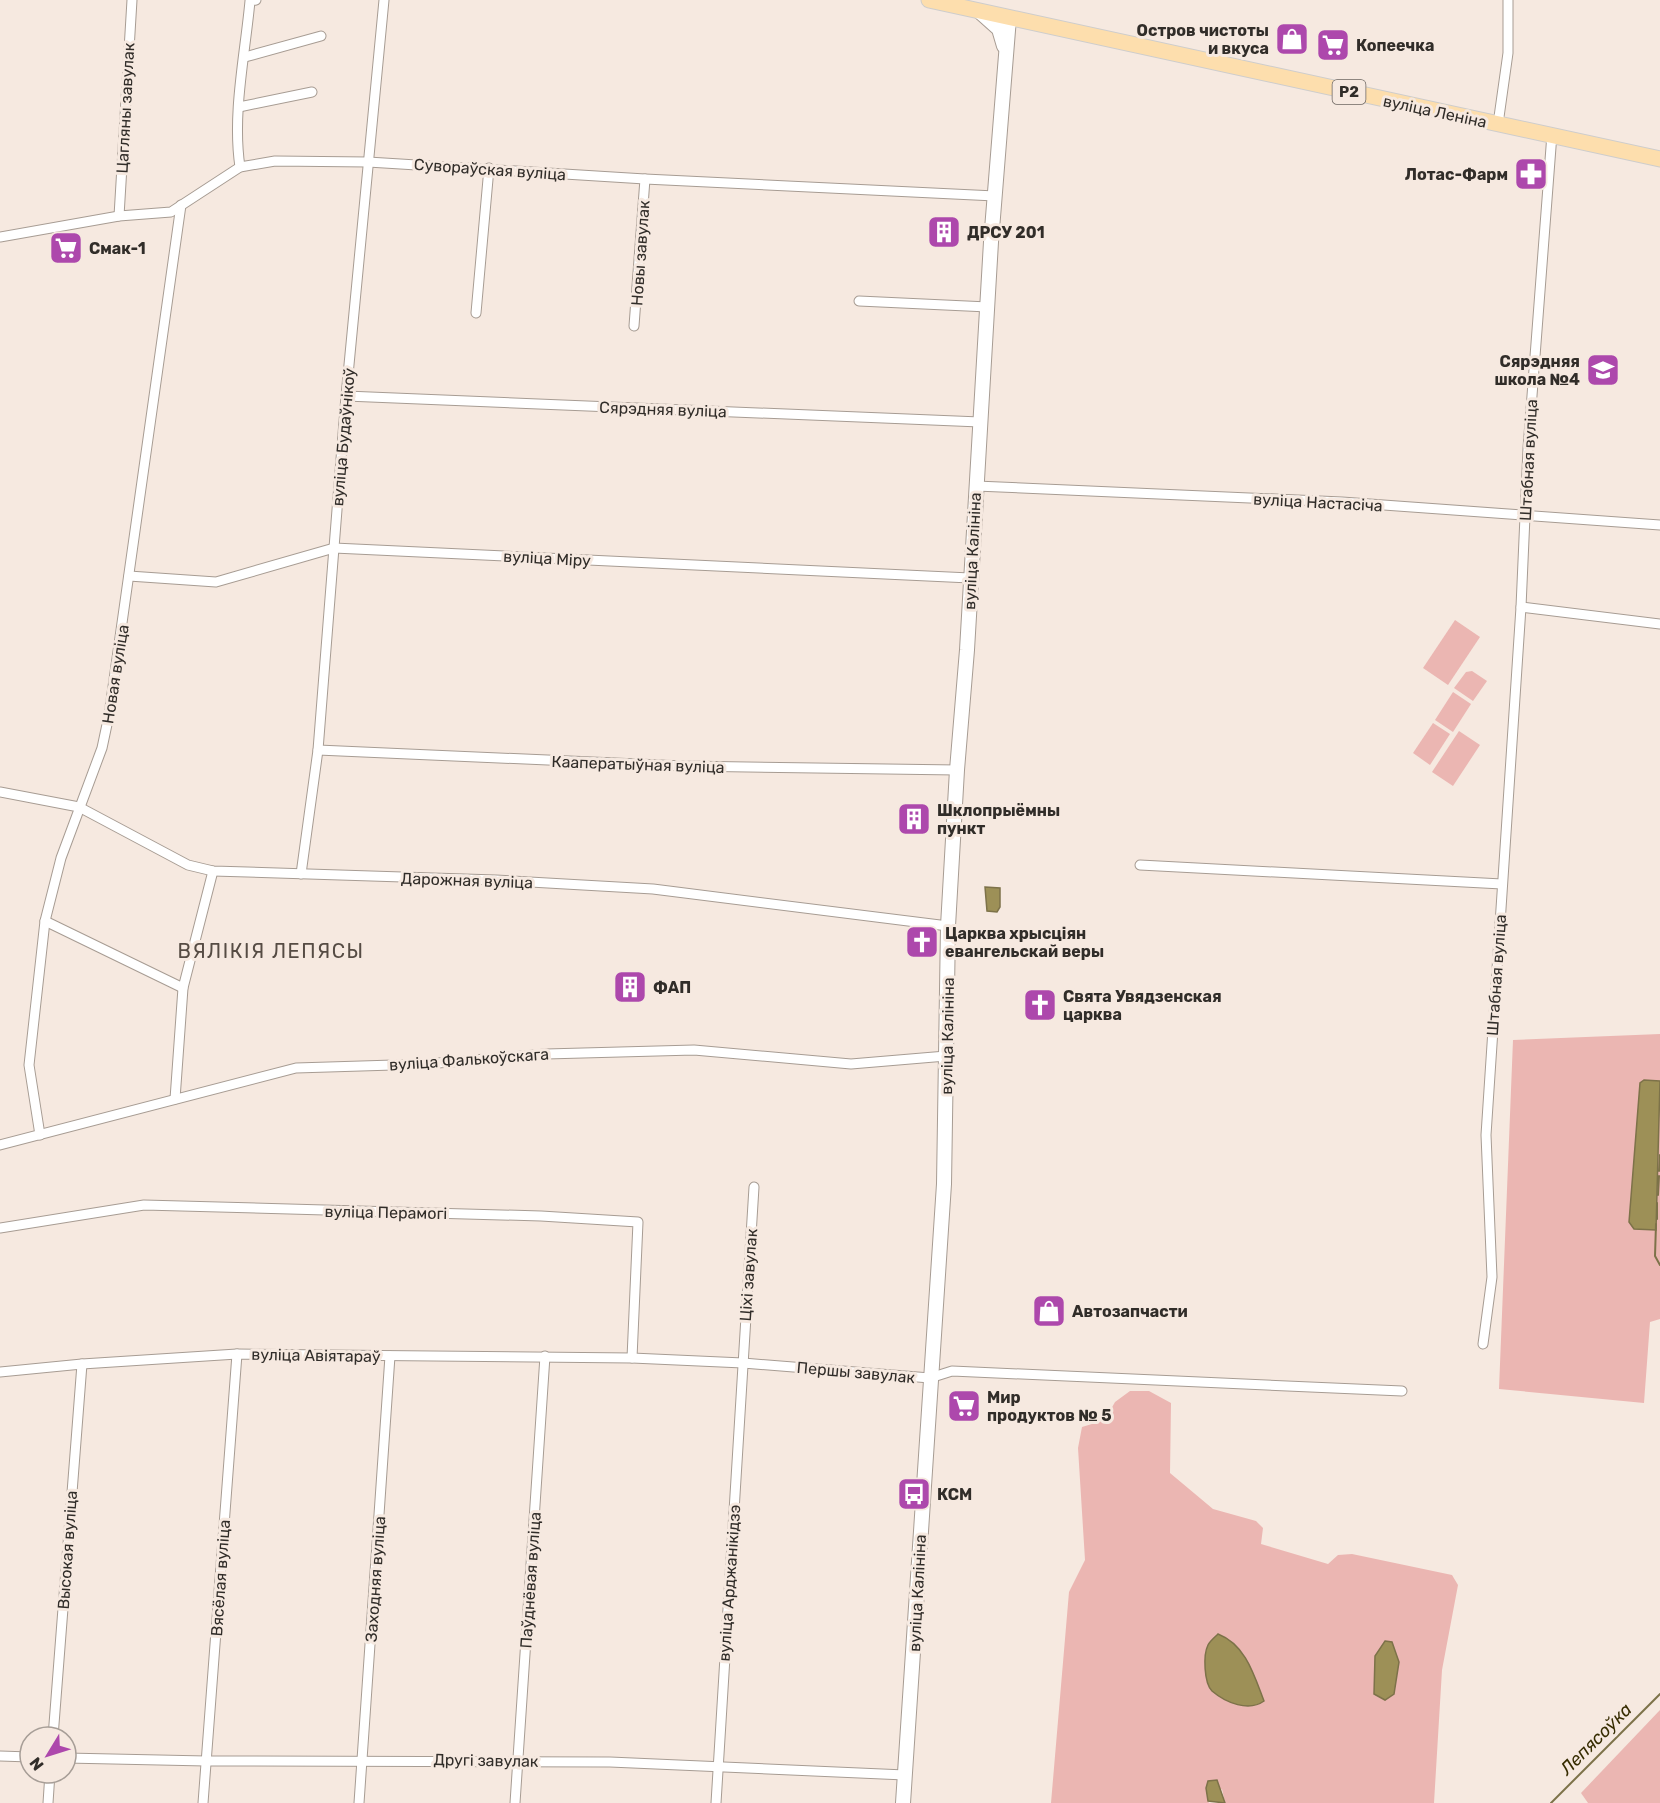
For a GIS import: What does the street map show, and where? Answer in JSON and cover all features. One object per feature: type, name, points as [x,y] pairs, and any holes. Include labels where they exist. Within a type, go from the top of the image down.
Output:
[{"type":"main road","name":"вуліца Леніна","points":[[929,0],[1660,159]]},
{"type":"street","name":"Цагляны завулак","points":[[119,216],[132,0]]},
{"type":"street","points":[[240,167],[237,149],[239,106],[250,1],[256,0]]},
{"type":"street","name":"вуліца Будаўнікоў","points":[[301,874],[318,750],[346,396],[384,0]]},
{"type":"street","points":[[1498,124],[1508,52],[1508,0]]},
{"type":"street","points":[[977,11],[999,29],[1005,54]]},
{"type":"street","name":"вуліца Калініна","points":[[903,1803],[944,1185],[948,926],[957,770],[1009,18]]},
{"type":"street","points":[[1005,54],[1014,33],[1038,24]]},
{"type":"street","points":[[245,57],[321,36]]},
{"type":"street","points":[[239,106],[312,92]]},
{"type":"street","name":"Штабная вуліца","points":[[1484,1344],[1492,1277],[1486,1135],[1521,607],[1524,517],[1547,175],[1552,134]]},
{"type":"street","name":"Сувораўская вуліца","points":[[0,237],[119,216],[158,215],[171,212],[240,167],[275,161],[368,162],[645,179],[995,196]]},
{"type":"street","points":[[476,313],[489,168]]},
{"type":"street","name":"Новы завулак","points":[[634,326],[645,179]]},
{"type":"street","name":"Новая вуліца","points":[[40,1135],[29,1065],[45,921],[61,858],[102,748],[182,205]]},
{"type":"street","points":[[859,301],[988,307]]},
{"type":"street","name":"Сярэдняя вуліца","points":[[346,396],[980,422]]},
{"type":"street","name":"вуліца Настасіча","points":[[976,486],[1342,502],[1524,517],[1660,525]]},
{"type":"street","name":"вуліца Міру","points":[[129,576],[216,582],[334,548],[970,578]]},
{"type":"street","points":[[1521,607],[1660,624]]},
{"type":"street","name":"Кааператыўная вуліца","points":[[318,750],[683,766],[957,770]]},
{"type":"street","name":"Дарожная вуліца","points":[[0,792],[79,807],[188,865],[213,872],[496,880],[653,890],[948,926]]},
{"type":"street","points":[[1140,865],[1502,884]]},
{"type":"street","points":[[174,1099],[183,988],[213,872]]},
{"type":"street","points":[[45,921],[183,988]]},
{"type":"street","name":"вуліца Фалькоўскага","points":[[0,1145],[307,1067],[426,1064],[546,1054],[693,1050],[810,1063],[850,1064],[946,1056]]},
{"type":"street","name":"Ціхі завулак","points":[[743,1363],[754,1187]]},
{"type":"street","name":"вуліца Перамогі","points":[[0,1228],[144,1205],[541,1216],[638,1222],[632,1358]]},
{"type":"street","name":"вуліца Авіятараў","points":[[0,1372],[237,1354],[632,1358]]},
{"type":"street","name":"Вясёлая вуліца","points":[[203,1803],[237,1354]]},
{"type":"street","name":"Заходняя вуліца","points":[[359,1803],[390,1356]]},
{"type":"street","name":"Паўднёвая вуліца","points":[[515,1803],[545,1356]]},
{"type":"street","name":"Першы завулак","points":[[632,1358],[743,1363],[930,1378],[952,1371],[1402,1391]]},
{"type":"street","name":"вуліца Арджанікідзэ","points":[[716,1803],[743,1363]]},
{"type":"street","name":"Высокая вуліца","points":[[54,1725],[82,1364]]},
{"type":"street","points":[[0,1756],[18,1757]]},
{"type":"street","name":"Другі завулак","points":[[78,1758],[206,1761],[518,1760],[905,1775]]},
{"type":"street","points":[[48,1803],[49,1785]]},
{"type":"shaded area","points":[[1455,620],[1480,637],[1448,685],[1423,668]]},
{"type":"shaded area","points":[[1472,671],[1487,681],[1473,701],[1454,688],[1466,672]]},
{"type":"shaded area","points":[[1453,692],[1471,704],[1453,732],[1435,720]]},
{"type":"shaded area","points":[[1433,723],[1450,734],[1430,765],[1413,753]]},
{"type":"shaded area","points":[[1459,731],[1480,745],[1453,786],[1432,772]]},
{"type":"shaded area","points":[[985,887],[1000,888],[1000,907],[997,912],[987,911]]},
{"type":"shaded area","points":[[1660,1034],[1660,1319],[1650,1322],[1644,1403],[1499,1389],[1513,1040]]},
{"type":"shaded area","points":[[1644,1080],[1660,1081],[1656,1230],[1634,1229],[1629,1222],[1640,1083]]},
{"type":"shaded area","points":[[1130,1391],[1149,1391],[1171,1403],[1170,1473],[1213,1509],[1256,1521],[1263,1528],[1261,1544],[1328,1564],[1338,1555],[1352,1554],[1452,1575],[1458,1585],[1442,1670],[1434,1803],[1225,1803],[1222,1789],[1208,1801],[1209,1803],[1051,1803],[1069,1592],[1085,1560],[1078,1448],[1082,1427],[1105,1420],[1115,1402]],"holes":[[[1376,1675],[1394,1694],[1374,1694]]]},
{"type":"shaded area","points":[[1218,1634],[1236,1645],[1242,1653],[1264,1701],[1252,1706],[1238,1705],[1218,1695],[1209,1687],[1205,1655],[1209,1644]]},
{"type":"shaded area","points":[[1385,1641],[1392,1642],[1399,1662],[1394,1694],[1385,1700],[1374,1694],[1375,1656]]},
{"type":"shaded area","points":[[1660,1710],[1660,1803],[1588,1803],[1581,1793]]},
{"type":"shaded area","points":[[1217,1780],[1225,1803],[1208,1801],[1206,1788],[1208,1781]]},
{"type":"waterway","points":[[1659,1171],[1660,1155]]},
{"type":"waterway","points":[[1658,1195],[1659,1176]]},
{"type":"waterway","points":[[1657,1203],[1657,1219]]},
{"type":"waterway","points":[[1656,1224],[1655,1256],[1660,1265]]},
{"type":"waterway","name":"Лепясоўка","points":[[1551,1803],[1660,1694]]},
{"type":"place","name":"Остров чистоты и вкуса","points":[[1292,39]]},
{"type":"place","name":"Копеечка","points":[[1333,45]]},
{"type":"place","name":"Лотас-Фарм","points":[[1531,174]]},
{"type":"place","name":"ДРСУ 201","points":[[944,232]]},
{"type":"place","name":"Смак-1","points":[[66,248]]},
{"type":"place","name":"Сярэдняя школа №4","points":[[1603,370]]},
{"type":"place","name":"Шклопрыёмны пункт","points":[[914,819]]},
{"type":"place","name":"Царква хрысціян евангельскай веры","points":[[922,942]]},
{"type":"place","name":"ФАП","points":[[630,987]]},
{"type":"place","name":"Свята Увядзенская царква","points":[[1040,1005]]},
{"type":"place","name":"Автозапчасти","points":[[1049,1311]]},
{"type":"place","name":"Мир продуктов № 5","points":[[964,1406]]},
{"type":"place","name":"КСМ","points":[[914,1494]]},
{"type":"district","name":"ВЯЛІКІЯ ЛЕПЯСЫ","points":[[271,951]]}]
